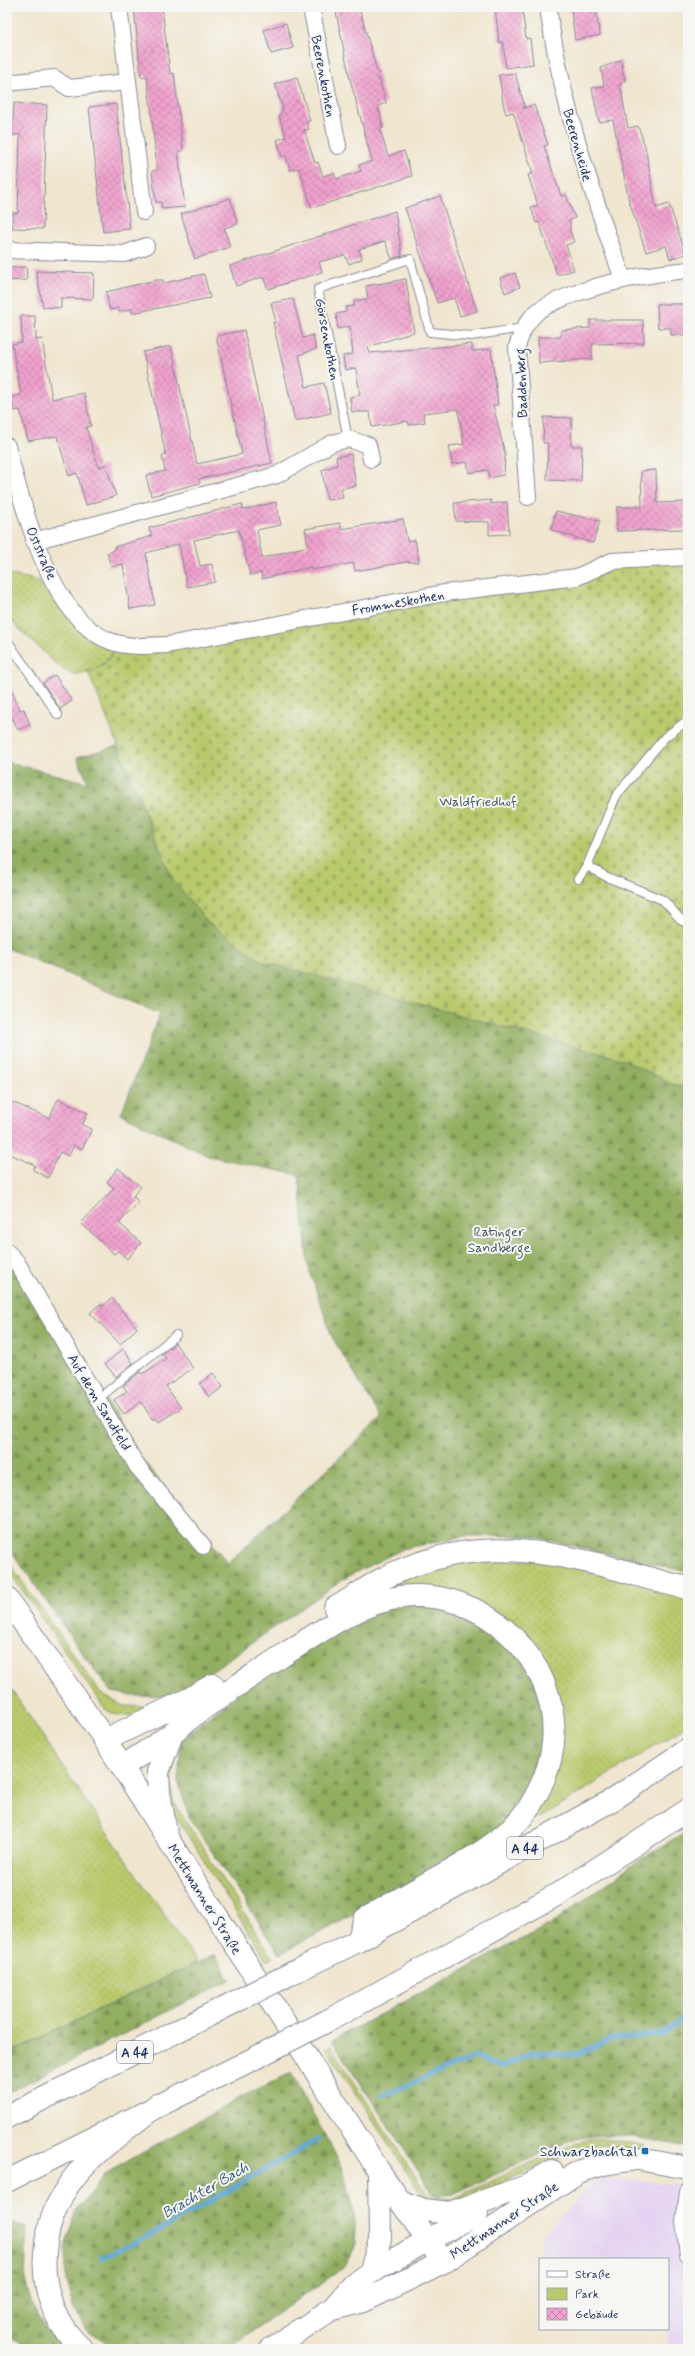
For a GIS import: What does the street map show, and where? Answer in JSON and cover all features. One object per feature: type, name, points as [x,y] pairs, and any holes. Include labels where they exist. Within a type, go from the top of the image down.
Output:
[{"type":"main road","points":[[105,1740],[191,1698],[382,1580],[420,1563],[444,1555],[489,1549],[516,1549],[550,1553],[688,1588]]},
{"type":"main road","points":[[122,1767],[172,1734],[194,1714],[325,1628],[352,1613],[389,1600],[417,1596],[453,1601],[470,1607],[497,1623],[516,1639],[539,1672],[548,1696],[553,1720],[554,1743],[541,1786],[527,1809],[503,1837],[484,1851],[365,1919],[358,1941]]},
{"type":"main road","name":"Mettmanner Straße","points":[[7,1599],[105,1740],[379,2171],[443,2262],[578,2172],[636,2159]]},
{"type":"main road","points":[[167,1838],[159,1792],[158,1772],[172,1734]]},
{"type":"main road","name":"A 44","points":[[7,2117],[358,1941],[614,1799],[688,1749]]},
{"type":"main road","points":[[7,2181],[331,2019],[558,1894],[688,1810]]},
{"type":"main road","points":[[82,2349],[67,2332],[49,2298],[44,2267],[48,2226],[64,2190],[77,2173],[157,2105]]},
{"type":"main road","name":"Mettmanner Straße","points":[[400,2201],[424,2210],[450,2213],[527,2186],[574,2158],[592,2153],[613,2153],[636,2159],[688,2168]]},
{"type":"main road","points":[[370,2273],[380,2240],[379,2171]]},
{"type":"main road","points":[[332,2310],[353,2285],[370,2273],[527,2186]]},
{"type":"main road","points":[[271,2349],[332,2310],[364,2301],[443,2262]]},
{"type":"street","points":[[119,7],[144,212]]},
{"type":"street","name":"Beerenkothen","points":[[310,7],[338,146]]},
{"type":"street","name":"Beerenheide","points":[[548,7],[555,54],[573,131],[622,279]]},
{"type":"street","points":[[7,83],[54,78],[69,88],[128,82]]},
{"type":"street","points":[[7,250],[124,254],[146,246]]},
{"type":"street","name":"Baddenberg","points":[[528,497],[517,347],[523,328],[537,311],[558,300],[592,287],[622,279],[688,270]]},
{"type":"street","points":[[34,541],[277,475],[321,449],[348,439],[368,445],[371,459]]},
{"type":"street","name":"Oststraße","points":[[7,446],[34,541],[46,568],[63,596],[92,630],[108,640]]},
{"type":"street","name":"Frommeskothen","points":[[108,640],[136,647],[167,645],[444,593],[577,577],[612,561],[688,557]]},
{"type":"street","name":"Auf dem Sandfeld","points":[[7,1252],[16,1261],[138,1466],[203,1546]]},
{"type":"street","points":[[688,2192],[684,2222],[688,2255]]},
{"type":"lane","name":"Görsenkothen","points":[[348,439],[318,289],[410,259],[430,332],[471,336],[523,328]]},
{"type":"lane","points":[[7,640],[58,715]]},
{"type":"lane","points":[[578,879],[587,866],[616,796],[665,737],[688,720]]},
{"type":"lane","points":[[587,866],[607,877],[663,900],[682,921],[688,923]]},
{"type":"lane","points":[[98,1399],[176,1335]]},
{"type":"shaded area","points":[[599,2177],[672,2184],[688,2183],[688,2349],[668,2349],[669,2258],[540,2258],[542,2235]]},
{"type":"green space","name":"Waldfriedhof","points":[[688,557],[688,1088],[672,1084],[625,1060],[262,961],[207,922],[173,880],[88,672],[102,666],[121,644],[577,577],[612,561]]},
{"type":"green space","points":[[7,574],[36,580],[89,640],[108,640],[121,644],[101,666],[96,669],[72,675],[56,664],[7,617]]},
{"type":"green space","name":"Ratinger Sandberge","points":[[117,746],[173,880],[625,1060],[672,1084],[688,1088],[688,1572],[530,1536],[466,1536],[405,1548],[350,1575],[191,1685],[166,1697],[132,1696],[112,1692],[90,1664],[7,1545],[7,1365],[13,1359],[7,1346],[7,1240],[19,1252],[140,1457],[228,1563],[381,1418],[332,1337],[308,1266],[299,1175],[208,1156],[121,1114],[160,1014],[7,948],[7,762],[88,783],[77,757]]},
{"type":"green space","points":[[463,1559],[553,1561],[688,1594],[688,1725],[542,1817],[532,1820],[377,1598],[392,1581]]},
{"type":"green space","points":[[7,1560],[100,1692],[123,1706],[152,1707],[133,1714],[122,1716],[110,1712],[104,1708],[7,1568]]},
{"type":"green space","points":[[430,1604],[469,1615],[501,1636],[534,1678],[541,1707],[545,1736],[541,1768],[526,1804],[483,1846],[280,1954],[189,1817],[178,1781],[181,1738],[244,1689],[373,1610]]},
{"type":"green space","points":[[7,1683],[109,1835],[197,1962],[7,2054]]},
{"type":"green space","points":[[177,1749],[171,1781],[173,1801],[272,1957],[266,1960],[172,1810],[165,1782]]},
{"type":"green space","points":[[688,1830],[688,2147],[630,2137],[600,2135],[586,2137],[571,2140],[453,2194],[438,2196],[432,2192],[332,2040],[552,1923],[641,1859]]},
{"type":"green space","points":[[215,1954],[230,1980],[7,2093],[7,2054]]},
{"type":"green space","points":[[331,2046],[419,2182],[428,2193],[436,2198],[453,2199],[534,2161],[588,2139],[605,2138],[645,2146],[639,2151],[608,2145],[588,2146],[450,2204],[436,2203],[422,2195],[326,2048]]},
{"type":"green space","points":[[291,2073],[340,2163],[353,2205],[357,2244],[343,2268],[226,2349],[118,2349],[86,2330],[74,2309],[66,2282],[65,2247],[77,2211],[105,2174],[239,2098]]},
{"type":"green space","points":[[9,2221],[27,2228],[25,2280],[33,2308],[61,2349],[33,2349],[7,2336]]},
{"type":"building","points":[[134,7],[162,7],[170,74],[174,73],[176,89],[183,151],[178,152],[185,207],[162,209],[161,202],[156,202],[152,171],[157,170],[151,108],[147,76],[141,77]]},
{"type":"building","points":[[335,7],[357,7],[358,12],[360,11],[386,103],[378,106],[383,128],[380,129],[388,156],[404,151],[412,176],[312,208],[299,168],[290,170],[286,156],[282,157],[277,140],[286,137],[279,116],[283,109],[275,84],[297,77],[310,121],[306,122],[309,129],[304,130],[315,163],[318,162],[323,176],[334,173],[336,179],[361,171],[359,165],[372,161],[349,75]]},
{"type":"building","points":[[495,7],[522,7],[526,39],[530,38],[533,64],[506,68],[503,42],[499,42]]},
{"type":"building","points":[[595,7],[600,35],[575,40],[571,10]]},
{"type":"building","points":[[286,23],[293,48],[271,54],[264,30]]},
{"type":"building","points":[[621,60],[625,82],[620,84],[628,128],[638,126],[645,146],[656,208],[669,204],[686,254],[670,259],[666,246],[646,252],[629,201],[613,120],[599,122],[592,88],[604,86],[601,68]]},
{"type":"building","points":[[515,73],[525,107],[534,105],[548,145],[544,146],[561,196],[566,195],[575,218],[570,220],[570,231],[574,242],[566,245],[574,270],[557,275],[539,222],[536,223],[531,207],[538,205],[528,175],[533,173],[513,112],[506,114],[503,103],[499,75]]},
{"type":"building","points":[[14,103],[47,105],[43,229],[12,228],[13,213],[18,213],[20,135],[12,135]]},
{"type":"building","points":[[116,104],[130,229],[103,232],[89,107]]},
{"type":"building","points":[[440,196],[477,311],[460,316],[454,298],[437,303],[405,208]]},
{"type":"building","points":[[230,198],[238,224],[224,228],[230,247],[195,259],[181,214]]},
{"type":"building","points":[[395,211],[402,256],[392,259],[385,241],[359,249],[362,259],[349,264],[345,255],[319,262],[322,272],[268,289],[263,277],[236,286],[230,266]]},
{"type":"building","points":[[26,267],[27,280],[7,281],[7,268]]},
{"type":"building","points":[[36,271],[94,273],[93,299],[61,298],[61,308],[43,307]]},
{"type":"building","points":[[515,273],[520,287],[505,293],[500,278]]},
{"type":"building","points":[[204,274],[210,298],[132,313],[131,309],[119,312],[118,308],[110,310],[106,292],[156,280],[163,280],[164,283]]},
{"type":"building","points":[[406,279],[414,332],[368,347],[370,353],[472,344],[472,351],[491,349],[498,405],[493,405],[505,454],[504,475],[489,478],[488,470],[469,473],[467,462],[452,464],[449,446],[464,444],[458,409],[423,413],[425,422],[409,425],[408,421],[372,427],[370,412],[352,412],[350,397],[360,395],[356,368],[345,370],[343,356],[353,354],[350,326],[338,329],[336,314],[346,312],[346,307],[354,306],[354,301],[368,299],[366,286]]},
{"type":"building","points":[[293,299],[303,338],[313,335],[316,349],[299,355],[306,387],[324,383],[331,413],[295,421],[273,322],[276,322],[271,303]]},
{"type":"building","points":[[657,304],[686,304],[688,335],[671,335],[671,328],[658,328]]},
{"type":"building","points":[[21,316],[35,316],[36,340],[42,339],[52,399],[84,393],[91,426],[86,427],[98,467],[106,465],[116,496],[86,505],[77,473],[69,476],[57,436],[28,441],[20,410],[14,411],[12,397],[21,395],[12,344],[22,342]]},
{"type":"building","points":[[590,320],[643,320],[644,343],[592,344],[592,359],[539,363],[538,337],[561,337],[561,330],[590,328]]},
{"type":"building","points":[[244,330],[272,463],[199,479],[200,483],[151,496],[146,475],[165,471],[162,456],[166,455],[143,352],[171,346],[197,464],[242,454],[216,336]]},
{"type":"building","points":[[544,417],[572,418],[571,446],[582,446],[581,481],[547,480],[548,443],[543,443]]},
{"type":"building","points":[[351,454],[356,486],[341,488],[343,498],[327,500],[322,470],[337,465],[336,457]]},
{"type":"building","points":[[656,470],[657,503],[685,502],[685,529],[617,531],[617,507],[642,507],[641,471]]},
{"type":"building","points":[[491,500],[491,504],[507,502],[509,534],[489,535],[489,522],[456,521],[454,503]]},
{"type":"building","points":[[276,502],[281,525],[257,530],[262,558],[308,546],[305,529],[340,523],[341,529],[403,519],[407,541],[415,540],[419,562],[406,562],[355,571],[354,563],[312,570],[311,567],[262,579],[261,573],[250,575],[239,530],[194,540],[200,566],[212,564],[215,582],[187,587],[179,544],[146,553],[155,605],[130,609],[123,564],[111,567],[107,553],[115,550],[114,547],[152,536],[149,528],[242,504],[243,510]]},
{"type":"building","points":[[556,511],[600,521],[593,543],[551,530]]},
{"type":"building","points":[[55,675],[72,701],[60,709],[43,683]]},
{"type":"building","points":[[7,678],[20,710],[24,709],[30,725],[18,730],[13,719],[7,721]]},
{"type":"building","points":[[58,1099],[88,1113],[82,1125],[92,1129],[82,1149],[74,1145],[69,1156],[60,1152],[48,1178],[33,1170],[35,1165],[7,1153],[7,1100],[49,1118]]},
{"type":"building","points":[[118,1168],[141,1187],[133,1196],[139,1202],[119,1223],[141,1243],[127,1259],[118,1251],[114,1254],[81,1223],[114,1188],[107,1182]]},
{"type":"building","points":[[112,1298],[137,1328],[120,1344],[90,1313],[100,1304],[103,1306]]},
{"type":"building","points":[[175,1343],[193,1368],[166,1386],[181,1408],[159,1422],[157,1419],[152,1419],[141,1402],[124,1414],[114,1400],[127,1391],[123,1386],[140,1372],[142,1374],[166,1359],[162,1354]]},
{"type":"building","points":[[123,1349],[133,1363],[116,1377],[105,1364]]},
{"type":"building","points":[[213,1373],[223,1387],[209,1397],[200,1384]]},
{"type":"waterway","name":"Brachter Bach","points":[[383,2095],[475,2057],[501,2067],[534,2052],[577,2054],[611,2039],[662,2034],[680,2022],[688,2007]]},
{"type":"waterway","name":"Brachter Bach","points":[[102,2258],[165,2227],[318,2139]]},
{"type":"place","name":"Schwarzbachtal","points":[[645,2151]]}]
